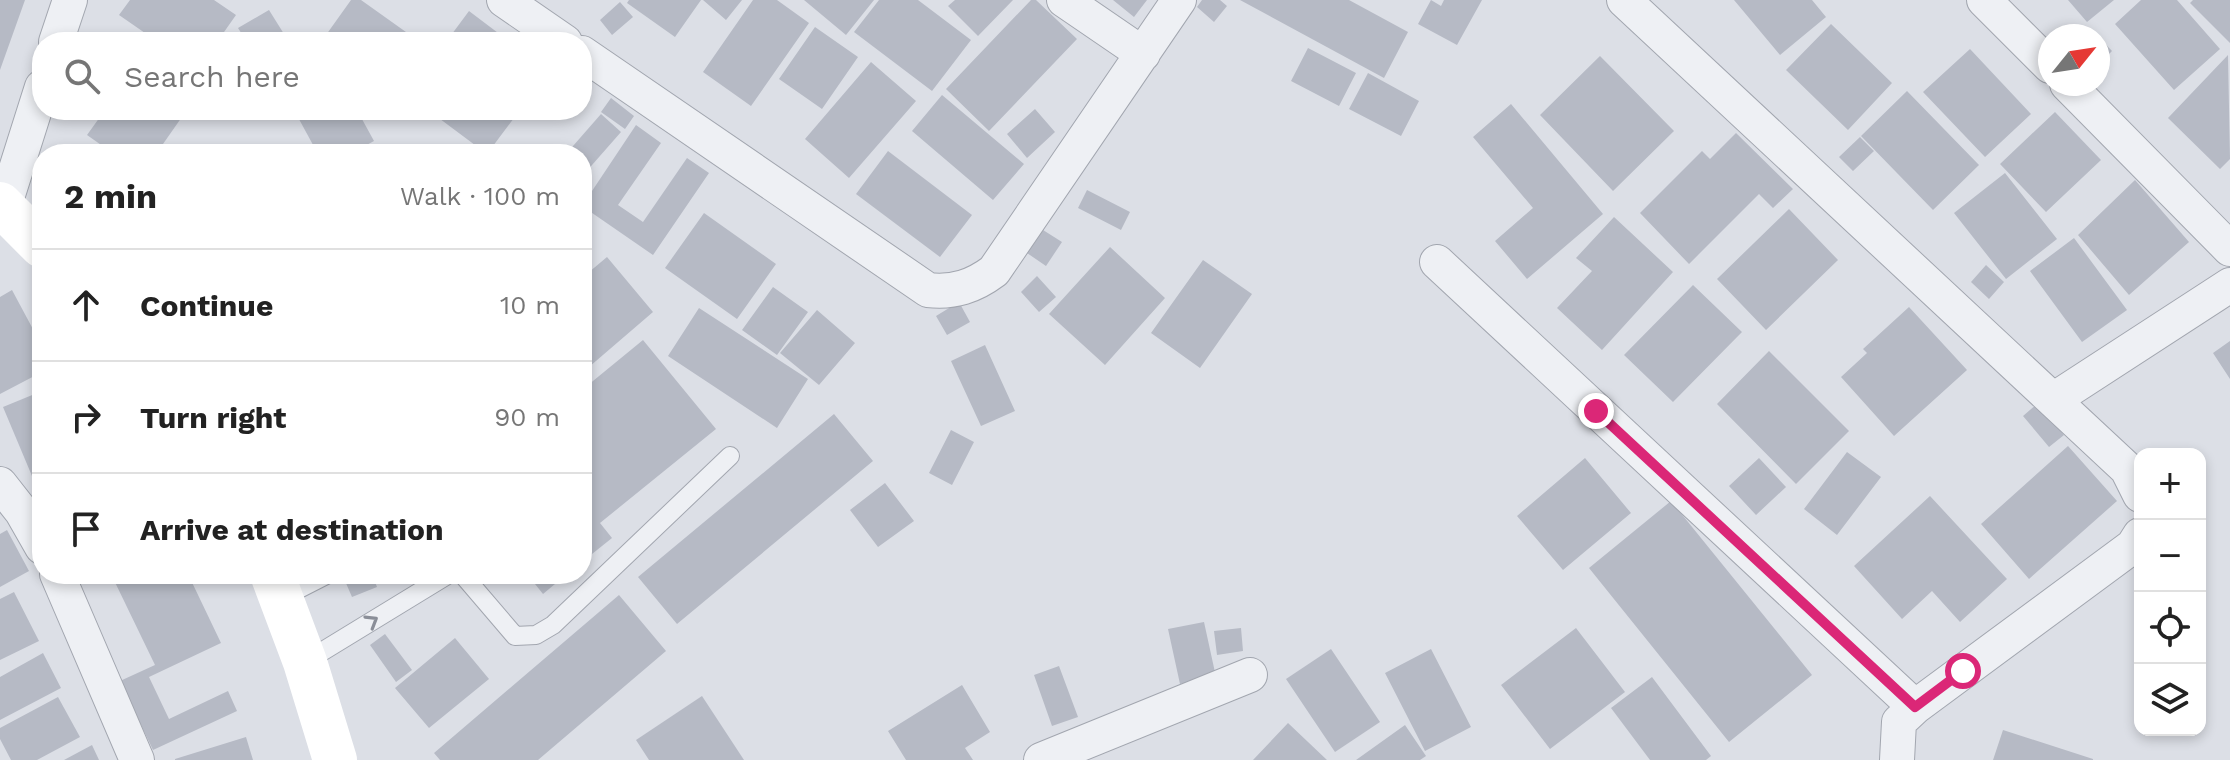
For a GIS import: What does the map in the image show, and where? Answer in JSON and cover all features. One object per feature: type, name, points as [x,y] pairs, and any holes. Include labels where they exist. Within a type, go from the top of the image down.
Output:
[{"type":"main road","points":[[2,205],[32,236]]},
{"type":"main road","points":[[276,586],[305,662],[335,760]]},
{"type":"street","points":[[59,32],[70,0]]},
{"type":"street","points":[[504,0],[550,32]]},
{"type":"street","points":[[1064,0],[1143,54]]},
{"type":"street","points":[[592,60],[928,290],[944,292],[978,283],[994,271],[1179,0]]},
{"type":"street","points":[[1624,0],[2127,469],[2134,483]]},
{"type":"street","points":[[1984,0],[2038,54]]},
{"type":"street","points":[[2079,96],[2230,249]]},
{"type":"street","points":[[2,205],[32,116]]},
{"type":"street","points":[[1437,262],[1915,707]]},
{"type":"street","points":[[2053,400],[2230,285]]},
{"type":"street","points":[[0,484],[32,530]]},
{"type":"street","points":[[1897,760],[1899,722],[1915,707],[2134,544]]},
{"type":"street","points":[[61,584],[137,760]]},
{"type":"street","points":[[1041,760],[1250,675]]},
{"type":"lane","points":[[471,584],[515,636],[536,635],[553,625],[730,456]]},
{"type":"lane","points":[[305,662],[433,584]]},
{"type":"building","points":[[0,0],[25,0],[0,70]]},
{"type":"building","points":[[130,0],[214,0],[236,15],[224,32],[144,32],[119,15]]},
{"type":"building","points":[[351,0],[361,0],[406,32],[328,32]]},
{"type":"building","points":[[629,0],[701,0],[675,37],[627,3]]},
{"type":"building","points":[[703,0],[742,0],[726,20]]},
{"type":"building","points":[[753,0],[777,0],[809,23],[751,106],[703,72]]},
{"type":"building","points":[[804,0],[874,0],[846,35]]},
{"type":"building","points":[[879,0],[918,0],[971,40],[932,91],[854,32]]},
{"type":"building","points":[[955,0],[1013,0],[978,36],[948,6]]},
{"type":"building","points":[[1031,0],[1036,0],[1077,39],[989,131],[946,89]]},
{"type":"building","points":[[1113,0],[1147,0],[1134,17]]},
{"type":"building","points":[[1202,0],[1220,0],[1227,6],[1214,22],[1197,7]]},
{"type":"building","points":[[1240,0],[1349,0],[1408,32],[1384,78]]},
{"type":"building","points":[[1431,0],[1441,6],[1444,0],[1482,0],[1457,45],[1418,24]]},
{"type":"building","points":[[1734,0],[1812,0],[1826,17],[1780,55]]},
{"type":"building","points":[[2068,0],[2114,0],[2087,22]]},
{"type":"building","points":[[2141,0],[2177,0],[2220,49],[2174,90],[2115,24]]},
{"type":"building","points":[[2193,0],[2230,0],[2230,43],[2190,3]]},
{"type":"building","points":[[620,2],[633,17],[612,35],[600,20]]},
{"type":"building","points":[[269,10],[283,32],[241,32],[238,28]]},
{"type":"building","points":[[469,11],[497,32],[453,32]]},
{"type":"building","points":[[1831,24],[1892,83],[1848,130],[1786,70]]},
{"type":"building","points":[[815,27],[858,57],[822,109],[779,79]]},
{"type":"building","points":[[1308,48],[1356,73],[1339,106],[1291,81]]},
{"type":"building","points":[[1970,49],[2031,114],[1985,157],[1923,92]]},
{"type":"building","points":[[2228,55],[2230,159],[2220,169],[2168,118]]},
{"type":"building","points":[[1600,56],[1674,131],[1613,191],[1540,115]]},
{"type":"building","points":[[871,62],[916,101],[849,178],[805,139]]},
{"type":"building","points":[[1368,73],[1419,101],[1401,136],[1349,109]]},
{"type":"building","points":[[1907,91],[1979,165],[1933,210],[1861,136]]},
{"type":"building","points":[[942,95],[1024,164],[993,200],[912,131]]},
{"type":"building","points":[[611,98],[634,116],[625,129],[601,112]]},
{"type":"building","points":[[1511,104],[1603,214],[1527,279],[1495,241],[1533,208],[1473,137]]},
{"type":"building","points":[[1035,109],[1055,132],[1027,158],[1007,134]]},
{"type":"building","points":[[2055,112],[2101,160],[2046,212],[2000,164]]},
{"type":"building","points":[[601,114],[621,132],[592,165],[592,144],[575,144]]},
{"type":"building","points":[[98,120],[180,120],[163,144],[100,144],[87,135]]},
{"type":"building","points":[[299,120],[362,120],[374,141],[368,144],[313,144]]},
{"type":"building","points":[[441,120],[512,120],[494,144],[474,144]]},
{"type":"building","points":[[636,125],[661,143],[618,205],[643,222],[687,158],[709,173],[653,255],[592,213],[592,191]]},
{"type":"building","points":[[1736,133],[1793,189],[1773,208],[1759,194],[1689,264],[1640,213],[1702,151],[1710,159]]},
{"type":"building","points":[[1860,137],[1874,151],[1853,171],[1839,157]]},
{"type":"building","points":[[888,151],[972,215],[940,257],[856,194]]},
{"type":"building","points":[[2005,173],[2057,239],[2006,279],[1954,213]]},
{"type":"building","points":[[2135,180],[2189,242],[2129,295],[2078,235]]},
{"type":"building","points":[[1087,190],[1130,212],[1121,230],[1078,208]]},
{"type":"building","points":[[1789,209],[1838,260],[1766,330],[1717,279]]},
{"type":"building","points":[[704,213],[776,264],[737,319],[665,268]]},
{"type":"building","points":[[1614,217],[1673,272],[1602,350],[1557,308],[1592,271],[1576,258]]},
{"type":"building","points":[[1043,230],[1062,242],[1046,266],[1027,253]]},
{"type":"building","points":[[2074,238],[2127,310],[2082,342],[2030,271]]},
{"type":"building","points":[[1110,247],[1165,298],[1105,365],[1049,314]]},
{"type":"building","points":[[607,257],[653,312],[592,364],[592,270]]},
{"type":"building","points":[[1203,260],[1252,294],[1200,368],[1151,333]]},
{"type":"building","points":[[1986,265],[2004,282],[1989,299],[1971,282]]},
{"type":"building","points":[[1037,276],[1056,297],[1039,312],[1021,292]]},
{"type":"building","points":[[1693,285],[1742,332],[1673,402],[1624,355]]},
{"type":"building","points":[[773,287],[808,312],[777,355],[742,330]]},
{"type":"building","points":[[12,290],[32,327],[32,377],[0,394],[0,297]]},
{"type":"building","points":[[959,302],[970,322],[947,335],[936,316]]},
{"type":"building","points":[[1909,307],[1967,370],[1894,436],[1841,377],[1867,353],[1863,349]]},
{"type":"building","points":[[699,308],[808,379],[777,428],[668,356]]},
{"type":"building","points":[[817,310],[855,343],[819,385],[780,353]]},
{"type":"building","points":[[643,340],[716,429],[600,523],[612,538],[592,554],[592,382]]},
{"type":"building","points":[[2230,341],[2230,379],[2213,353]]},
{"type":"building","points":[[985,345],[1015,411],[981,426],[951,361]]},
{"type":"building","points":[[1769,351],[1849,431],[1796,484],[1717,404]]},
{"type":"building","points":[[32,395],[32,476],[3,407]]},
{"type":"building","points":[[2037,404],[2064,435],[2049,447],[2023,416]]},
{"type":"building","points":[[834,414],[873,461],[677,624],[638,577]]},
{"type":"building","points":[[951,430],[974,442],[952,485],[929,473]]},
{"type":"building","points":[[2068,446],[2117,501],[2029,579],[1981,524]]},
{"type":"building","points":[[1847,452],[1881,477],[1837,535],[1804,509]]},
{"type":"building","points":[[1585,458],[1631,513],[1563,570],[1517,516]]},
{"type":"building","points":[[1759,458],[1786,487],[1756,515],[1729,486]]},
{"type":"building","points":[[885,483],[914,521],[878,547],[850,510]]},
{"type":"building","points":[[1930,496],[2007,579],[1960,622],[1932,591],[1902,619],[1854,566]]},
{"type":"building","points":[[1671,501],[1812,675],[1729,742],[1589,568]]},
{"type":"building","points":[[7,530],[29,571],[0,587],[0,534]]},
{"type":"building","points":[[116,584],[193,584],[221,643],[149,677],[169,719],[228,691],[237,711],[153,750],[120,681],[155,665]]},
{"type":"building","points":[[346,584],[376,584],[377,587],[352,597]]},
{"type":"building","points":[[535,584],[555,584],[543,594]]},
{"type":"building","points":[[14,592],[39,641],[0,660],[0,599]]},
{"type":"building","points":[[619,595],[666,651],[538,760],[440,760],[434,753]]},
{"type":"building","points":[[1204,622],[1216,677],[1180,684],[1168,629]]},
{"type":"building","points":[[1241,628],[1243,651],[1217,655],[1214,631]]},
{"type":"building","points":[[1576,628],[1625,692],[1550,749],[1501,685]]},
{"type":"building","points":[[385,634],[412,670],[396,682],[370,645]]},
{"type":"building","points":[[455,638],[489,679],[429,728],[395,688]]},
{"type":"building","points":[[1331,649],[1380,722],[1335,752],[1286,679]]},
{"type":"building","points":[[1431,649],[1471,727],[1425,751],[1385,673]]},
{"type":"building","points":[[43,653],[61,688],[0,720],[0,677]]},
{"type":"building","points":[[1059,666],[1078,717],[1052,726],[1034,675]]},
{"type":"building","points":[[1652,677],[1711,756],[1706,760],[1650,760],[1611,708]]},
{"type":"building","points":[[962,685],[990,732],[965,748],[973,760],[906,760],[888,731]]},
{"type":"building","points":[[702,696],[744,760],[649,760],[636,740]]},
{"type":"building","points":[[58,697],[80,737],[37,760],[11,760],[0,739],[0,728]]},
{"type":"building","points":[[1288,723],[1327,760],[1253,760]]},
{"type":"building","points":[[1405,725],[1426,756],[1420,760],[1356,760]]},
{"type":"building","points":[[2003,730],[2093,759],[2093,760],[1993,760]]},
{"type":"building","points":[[246,737],[253,760],[175,760],[175,759]]},
{"type":"building","points":[[92,745],[99,760],[64,760]]},
{"type":"route","points":[[1596,411],[1915,707],[1963,671]]}]
